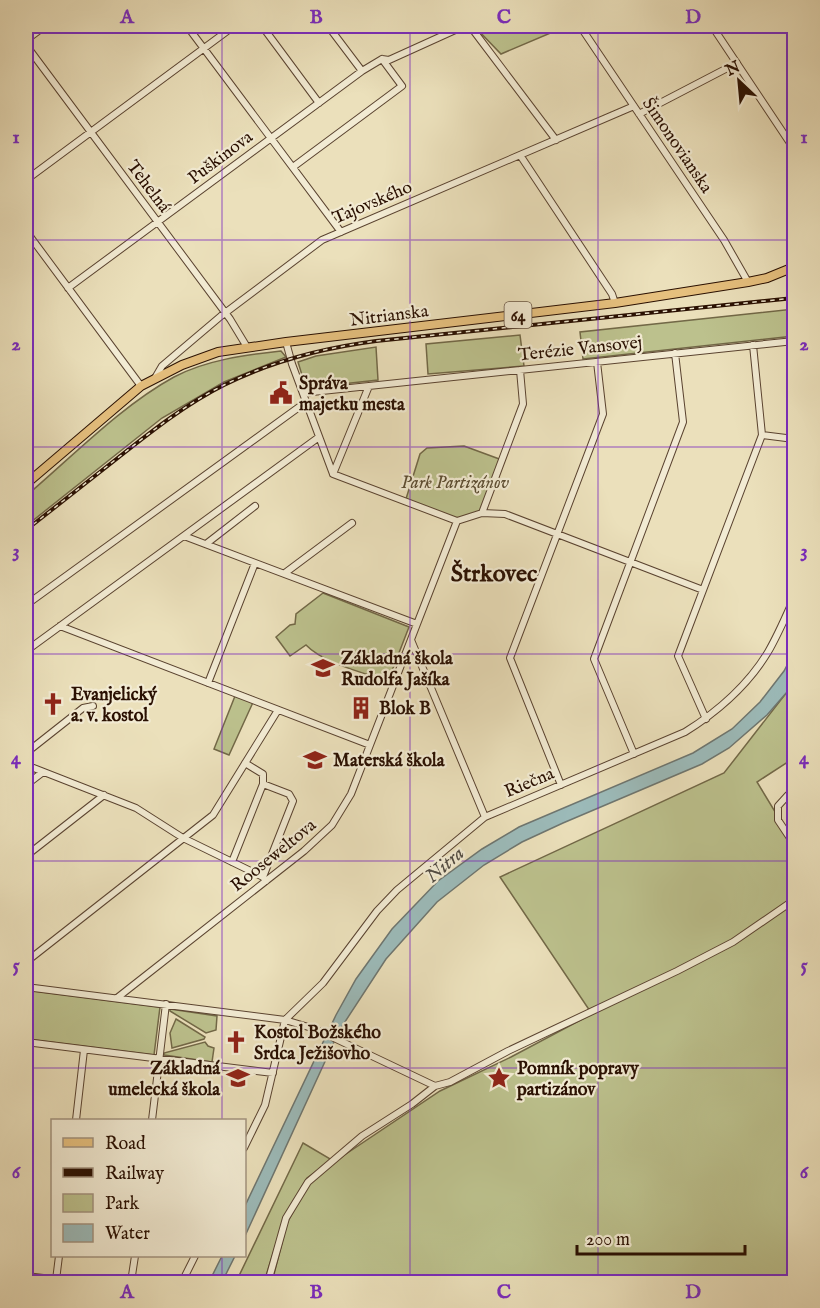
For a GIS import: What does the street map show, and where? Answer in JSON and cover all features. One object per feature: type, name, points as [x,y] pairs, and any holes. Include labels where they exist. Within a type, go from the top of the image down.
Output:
[{"type":"main road","name":"Nitrianska","points":[[26,484],[141,386],[182,365],[218,352],[615,303],[748,282],[767,278],[795,267]]},
{"type":"street","points":[[26,40],[45,26]]},
{"type":"street","points":[[187,26],[341,232]]},
{"type":"street","points":[[219,26],[224,32]]},
{"type":"street","points":[[26,180],[234,26]]},
{"type":"street","points":[[262,26],[319,103]]},
{"type":"street","points":[[328,26],[362,71]]},
{"type":"street","name":"Puškinova","points":[[68,288],[362,71],[381,59],[389,60],[464,26]]},
{"type":"street","points":[[470,26],[556,140]]},
{"type":"street","name":"Šimonovianska","points":[[580,26],[724,240],[748,282]]},
{"type":"street","points":[[712,26],[795,149]]},
{"type":"street","name":"Tehelná","points":[[26,45],[225,313],[244,339],[247,347]]},
{"type":"street","points":[[293,167],[402,86],[381,59]]},
{"type":"street","points":[[639,114],[737,63]]},
{"type":"street","name":"Tajovského","points":[[155,378],[162,366],[225,313],[322,240],[634,106]]},
{"type":"street","points":[[520,155],[612,294],[615,303]]},
{"type":"street","points":[[26,231],[141,386]]},
{"type":"street","name":"Terézie Vansovej","points":[[303,393],[795,341]]},
{"type":"street","points":[[286,342],[333,474],[457,521],[482,513],[505,514],[704,590]]},
{"type":"street","points":[[706,719],[678,656],[762,435],[753,345]]},
{"type":"street","points":[[634,754],[594,659],[683,422],[675,353]]},
{"type":"street","points":[[561,785],[510,658],[603,414],[597,362]]},
{"type":"street","points":[[482,513],[523,404],[520,370]]},
{"type":"street","points":[[333,474],[369,386]]},
{"type":"street","points":[[26,605],[306,402]]},
{"type":"street","points":[[762,435],[795,439]]},
{"type":"street","points":[[26,651],[319,437]]},
{"type":"street","points":[[206,544],[255,506]]},
{"type":"street","name":"Rooseweltova","points":[[117,998],[265,879],[304,851],[332,825],[351,794],[457,521]]},
{"type":"street","points":[[285,573],[352,522]]},
{"type":"street","points":[[183,536],[417,624]]},
{"type":"street","points":[[208,683],[255,562]]},
{"type":"street","name":"Riečna","points":[[285,1020],[323,983],[377,911],[397,890],[485,817],[685,732],[706,719],[740,688],[758,667],[795,597]]},
{"type":"street","points":[[60,626],[370,745]]},
{"type":"street","points":[[411,640],[485,817]]},
{"type":"street","points":[[26,753],[83,708],[93,706]]},
{"type":"street","points":[[26,962],[213,815],[278,710]]},
{"type":"street","points":[[232,862],[263,784],[263,774],[245,763]]},
{"type":"street","points":[[26,765],[136,808],[183,838],[265,879],[293,798],[263,784]]},
{"type":"street","points":[[26,785],[43,772]]},
{"type":"street","points":[[26,856],[104,795]]},
{"type":"street","points":[[795,795],[788,795],[777,806],[778,820],[795,844]]},
{"type":"street","points":[[268,1282],[286,1218],[308,1182],[362,1136],[412,1104],[435,1086],[450,1082],[677,971],[733,942],[795,900]]},
{"type":"street","points":[[26,987],[285,1020],[315,1029],[435,1086]]},
{"type":"street","points":[[152,1119],[166,1004]]},
{"type":"street","points":[[246,1145],[265,1105],[285,1020]]},
{"type":"street","points":[[26,1042],[273,1073]]},
{"type":"street","points":[[76,1119],[84,1050]]},
{"type":"street","points":[[56,1280],[59,1257]]},
{"type":"street","points":[[131,1282],[135,1257]]},
{"type":"street","points":[[182,1282],[194,1257]]},
{"type":"street","points":[[26,1276],[78,1282]]},
{"type":"green space","points":[[474,26],[567,26],[501,54]]},
{"type":"green space","points":[[794,309],[794,336],[583,359],[580,332]]},
{"type":"green space","points":[[520,335],[524,366],[428,374],[426,344]]},
{"type":"green space","points":[[376,347],[378,380],[306,388],[298,362],[316,356]]},
{"type":"green space","points":[[281,351],[286,357],[224,382],[162,418],[26,526],[26,496],[135,402],[174,377],[199,366]]},
{"type":"green space","name":"Park Partizánov","points":[[464,446],[502,460],[482,513],[457,521],[405,502],[420,454],[427,448]]},
{"type":"green space","points":[[323,593],[409,627],[388,681],[333,662],[306,645],[290,656],[276,637],[290,625],[295,624],[296,614]]},
{"type":"green space","points":[[794,683],[794,758],[757,782],[794,843],[794,1282],[272,1282],[287,1223],[309,1183],[334,1162],[440,1091],[592,1014],[500,877],[724,773]]},
{"type":"green space","points":[[237,691],[255,698],[229,755],[214,749]]},
{"type":"green space","points":[[26,990],[160,1007],[154,1055],[26,1039]]},
{"type":"green space","points":[[170,1009],[217,1016],[216,1030],[206,1033]]},
{"type":"green space","points":[[176,1019],[205,1037],[204,1039],[172,1048],[170,1033]]},
{"type":"green space","points":[[205,1042],[214,1048],[212,1062],[164,1055],[164,1053]]},
{"type":"green space","points":[[303,1143],[332,1160],[307,1178],[285,1216],[264,1282],[236,1282]]},
{"type":"water","points":[[794,652],[794,680],[787,692],[767,715],[729,748],[702,764],[522,842],[484,865],[437,902],[386,959],[339,1031],[246,1234],[246,1204],[336,1015],[356,979],[392,929],[438,881],[482,849],[519,827],[693,753],[732,729],[760,702],[784,671]]},
{"type":"water","points":[[222,1257],[234,1257],[222,1282],[209,1282]]},
{"type":"railway","points":[[26,530],[144,437],[196,401],[242,377],[298,357],[337,347],[376,341],[794,298]]},
{"type":"place","name":"Správa majetku mesta","points":[[281,393]]},
{"type":"place","name":"Základná škola Rudolfa Jašíka","points":[[323,668]]},
{"type":"place","name":"Evanjelický a. v. kostol","points":[[53,704]]},
{"type":"place","name":"Blok B","points":[[361,708]]},
{"type":"place","name":"Materská škola","points":[[315,760]]},
{"type":"place","name":"Kostol Božského Srdca Ježišovho","points":[[236,1042]]},
{"type":"place","name":"Základná umelecká škola","points":[[238,1078]]},
{"type":"place","name":"Pomník popravy partizánov","points":[[499,1078]]},
{"type":"district","name":"Štrkovec","points":[[494,573]]},
{"type":"water label","name":"Nitra","points":[[444,864]]}]
